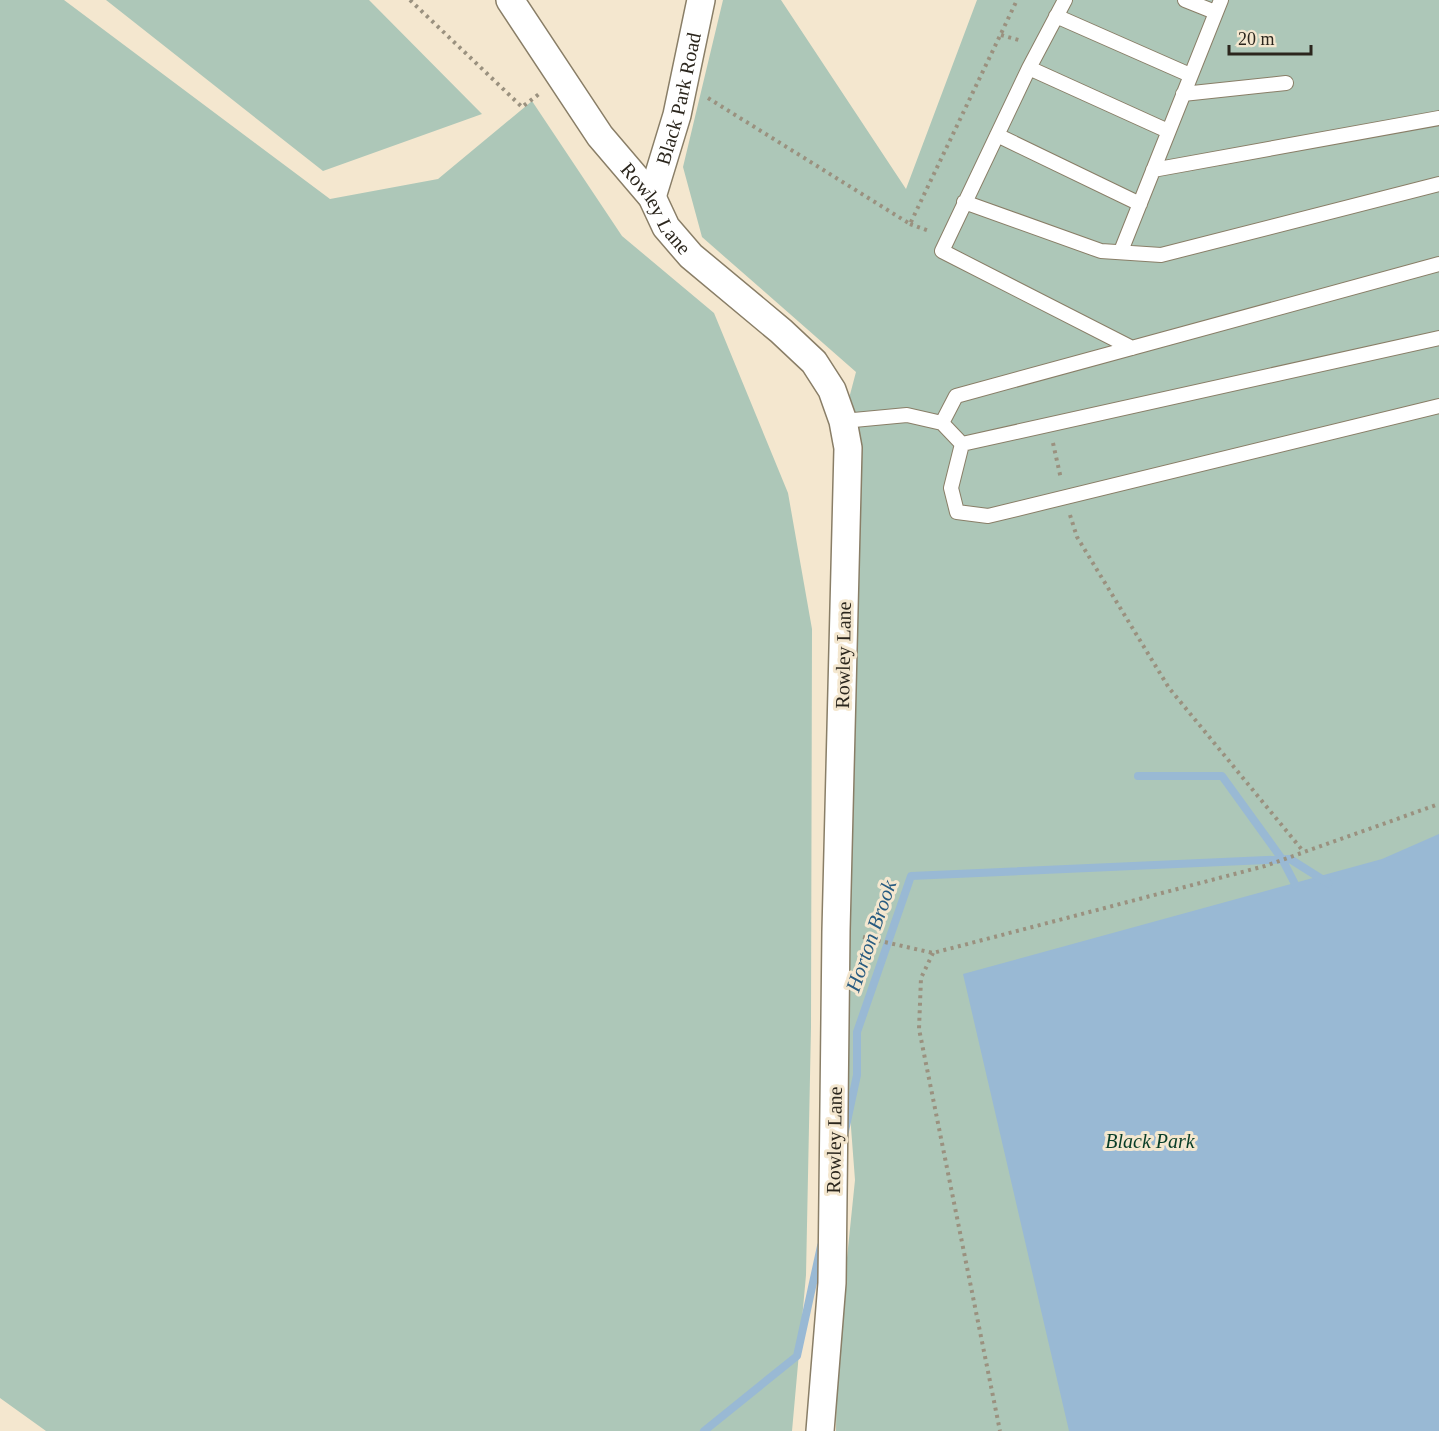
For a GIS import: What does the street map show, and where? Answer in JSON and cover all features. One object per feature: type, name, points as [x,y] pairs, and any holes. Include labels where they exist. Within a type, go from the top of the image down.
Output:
[{"type":"street","name":"Rowley Lane","points":[[510,0],[600,136],[651,197],[666,227],[691,256],[781,331],[814,362],[832,390],[843,421],[848,448],[836,931],[832,1283],[820,1431]]},
{"type":"street","name":"Black Park Road","points":[[651,197],[684,84],[701,0]]},
{"type":"lane","points":[[1065,0],[1029,68],[942,251],[1132,348]]},
{"type":"lane","points":[[1121,251],[1218,6],[1185,0]]},
{"type":"lane","points":[[1056,16],[1190,75]]},
{"type":"lane","points":[[1029,68],[1168,132]]},
{"type":"lane","points":[[1183,94],[1286,83]]},
{"type":"lane","points":[[1153,170],[1439,118]]},
{"type":"lane","points":[[998,135],[1140,204]]},
{"type":"lane","points":[[964,202],[1101,251],[1161,255],[1439,184]]},
{"type":"lane","points":[[942,423],[956,396],[1439,264]]},
{"type":"lane","points":[[962,444],[1439,338]]},
{"type":"lane","points":[[962,444],[951,488],[957,512],[988,516],[1439,406]]},
{"type":"lane","points":[[843,421],[907,415],[942,423],[962,444]]},
{"type":"path","points":[[410,0],[522,107]]},
{"type":"path","points":[[684,84],[910,224],[1017,0]]},
{"type":"path","points":[[1049,426],[1065,497],[1077,537],[1169,688],[1303,851]]},
{"type":"path","points":[[836,931],[933,953],[1265,866],[1439,804]]},
{"type":"path","points":[[933,953],[921,978],[919,1029],[1000,1431]]},
{"type":"green space","points":[[0,0],[64,0],[330,199],[438,179],[532,101],[622,236],[714,313],[788,493],[812,629],[811,1027],[806,1275],[792,1431],[46,1431],[0,1398]]},
{"type":"green space","points":[[106,0],[369,0],[482,114],[323,171]]},
{"type":"green space","name":"Black Park","points":[[723,0],[781,0],[906,189],[977,0],[1439,0],[1439,1431],[836,1431],[837,1355],[855,1180],[836,931],[843,421],[856,372],[702,237],[683,167]]},
{"type":"water","points":[[1439,834],[1439,1431],[1069,1431],[963,974],[1382,859]]},
{"type":"waterway","points":[[1138,776],[1222,776],[1282,859],[1295,884]]},
{"type":"waterway","name":"Horton Brook","points":[[845,1131],[857,1075],[857,1032],[911,876],[1290,859],[1328,883]]},
{"type":"waterway","name":"Horton Brook","points":[[704,1431],[797,1356],[821,1246]]}]
